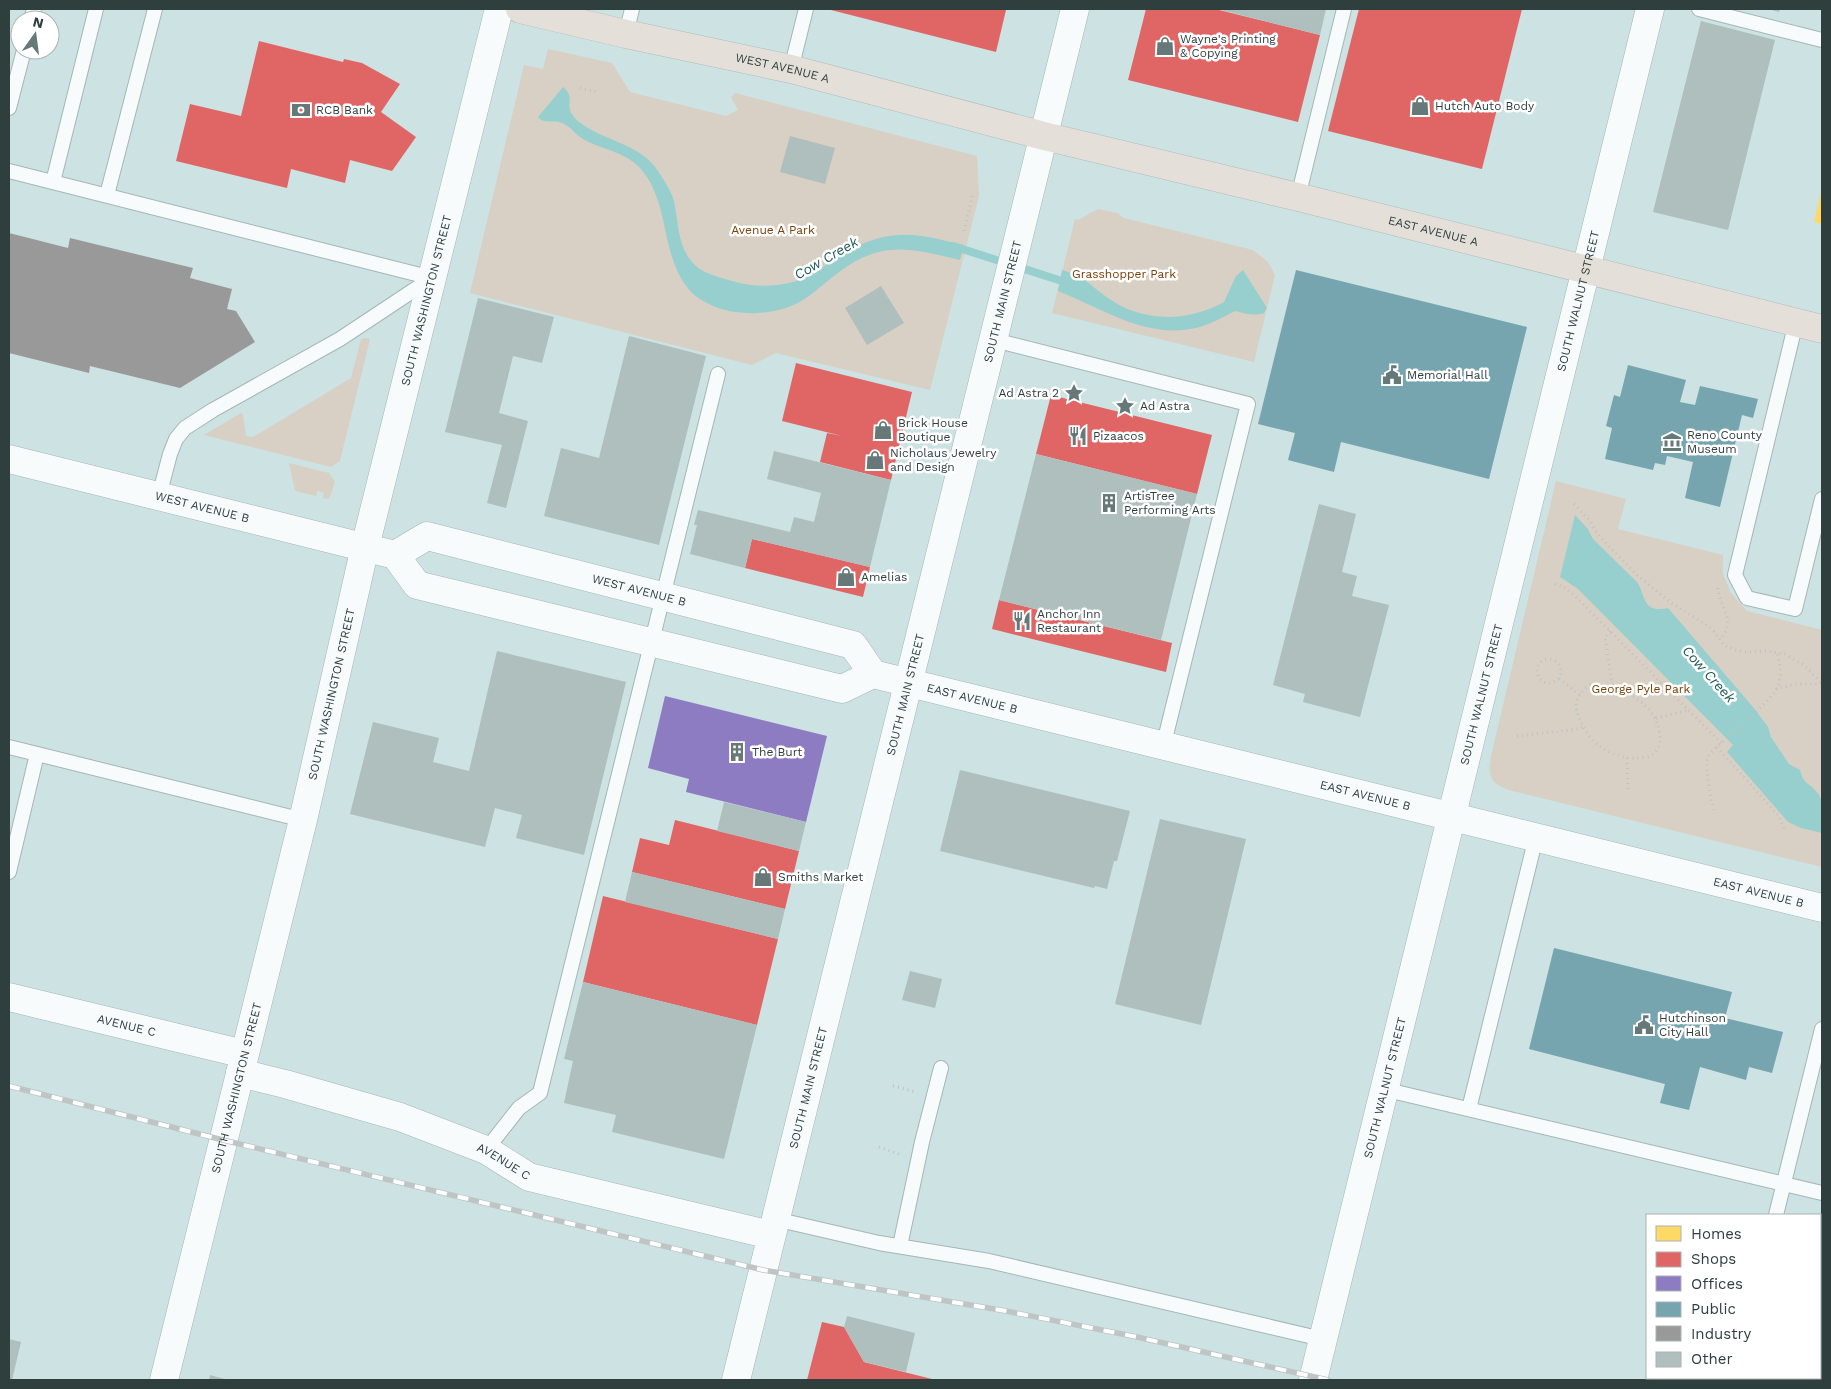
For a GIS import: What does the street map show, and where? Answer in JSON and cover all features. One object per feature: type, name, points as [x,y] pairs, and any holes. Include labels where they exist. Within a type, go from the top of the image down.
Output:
[{"type":"main road","name":"WEST AVENUE A","points":[[520,9],[629,21],[791,69],[1044,136]]},
{"type":"main road","name":"EAST AVENUE A","points":[[1044,136],[1298,197],[1585,271],[1822,329]]},
{"type":"street","name":"SOUTH WASHINGTON STREET","points":[[164,1380],[499,9]]},
{"type":"street","name":"SOUTH MAIN STREET","points":[[736,1380],[994,340],[1074,9]]},
{"type":"street","name":"SOUTH WALNUT STREET","points":[[1312,1380],[1650,9]]},
{"type":"street","name":"WEST AVENUE B","points":[[9,459],[395,555],[427,536],[853,645],[873,674]]},
{"type":"street","points":[[395,555],[417,585],[652,644],[842,689],[873,674],[908,682]]},
{"type":"street","name":"EAST AVENUE B","points":[[908,682],[1163,747],[1452,816],[1822,908]]},
{"type":"street","name":"AVENUE C","points":[[9,997],[242,1063],[285,1084],[400,1117],[486,1150],[529,1178],[773,1227]]},
{"type":"lane","points":[[53,182],[96,9]]},
{"type":"lane","points":[[107,196],[155,9]]},
{"type":"lane","points":[[791,69],[806,9]]},
{"type":"lane","points":[[1298,197],[1344,9]]},
{"type":"lane","points":[[1700,9],[1822,40]]},
{"type":"lane","points":[[9,108],[21,60]]},
{"type":"lane","points":[[9,171],[432,278]]},
{"type":"lane","points":[[159,496],[170,454],[176,439],[185,428],[340,339],[432,278]]},
{"type":"lane","points":[[1796,322],[1735,575],[1747,598],[1795,609],[1822,499]]},
{"type":"lane","points":[[994,340],[1248,404],[1163,747]]},
{"type":"lane","points":[[486,1150],[519,1108],[540,1092],[718,374]]},
{"type":"lane","points":[[9,747],[302,820]]},
{"type":"lane","points":[[9,872],[37,754]]},
{"type":"lane","points":[[1469,1109],[1536,837]]},
{"type":"lane","points":[[1776,1214],[1822,1030]]},
{"type":"lane","points":[[900,1246],[922,1142],[941,1068]]},
{"type":"lane","points":[[1384,1089],[1822,1193]]},
{"type":"lane","points":[[773,1227],[829,1232],[998,1263],[1322,1339]]},
{"type":"path","points":[[580,88],[598,92]]},
{"type":"path","points":[[964,231],[974,193]]},
{"type":"path","points":[[1574,504],[1589,520],[1600,537],[1637,575],[1670,602],[1712,629],[1724,645],[1746,652],[1777,652],[1796,659],[1822,684]]},
{"type":"path","points":[[1554,584],[1564,587],[1572,593],[1721,743]]},
{"type":"path","points":[[1610,631],[1605,637],[1611,688]]},
{"type":"path","points":[[1714,810],[1710,800],[1707,768],[1708,757],[1776,689],[1781,668],[1777,652]]},
{"type":"path","points":[[1545,659],[1551,659],[1557,662],[1560,667],[1559,679],[1554,683],[1542,682],[1538,678],[1535,668],[1545,659]]},
{"type":"path","points":[[1559,679],[1580,695]]},
{"type":"path","points":[[1776,689],[1795,684],[1822,684]]},
{"type":"path","points":[[1590,685],[1611,688],[1624,692],[1647,707],[1658,722],[1661,741],[1658,749],[1650,756],[1628,758],[1610,753],[1600,747],[1592,740],[1583,727],[1576,702],[1580,695],[1590,685]]},
{"type":"path","points":[[1656,718],[1689,710]]},
{"type":"path","points":[[1517,736],[1583,727]]},
{"type":"path","points":[[1717,746],[1779,816],[1784,828]]},
{"type":"path","points":[[1628,758],[1628,789]]},
{"type":"green space","name":"Avenue A Park","points":[[548,49],[612,63],[630,92],[726,116],[738,110],[731,97],[735,93],[977,156],[979,196],[930,390],[776,353],[752,365],[470,293],[524,65],[543,69]]},
{"type":"green space","name":"Grasshopper Park","points":[[1098,209],[1117,213],[1124,218],[1253,250],[1268,262],[1275,275],[1254,362],[1052,313],[1075,219],[1078,220]]},
{"type":"green space","points":[[361,339],[370,339],[340,461],[331,467],[204,435],[241,413],[243,414],[246,436],[253,437],[351,378]]},
{"type":"green space","points":[[289,463],[329,473],[335,482],[329,499],[323,498],[324,493],[317,491],[316,496],[295,491]]},
{"type":"green space","name":"George Pyle Park","points":[[1556,481],[1626,499],[1618,529],[1723,555],[1723,574],[1731,593],[1747,611],[1822,630],[1822,867],[1509,790],[1497,784],[1491,778],[1491,756]]},
{"type":"water","points":[[563,87],[569,95],[573,116],[579,122],[598,134],[629,147],[648,159],[656,168],[673,197],[682,245],[690,260],[709,274],[742,284],[752,285],[763,286],[794,282],[816,273],[837,257],[860,245],[879,238],[901,235],[922,236],[964,245],[960,260],[918,251],[886,250],[865,256],[856,261],[800,302],[781,310],[750,313],[718,308],[700,299],[687,287],[678,273],[672,258],[656,196],[650,181],[640,168],[620,154],[583,139],[565,124],[544,121],[538,117]]},
{"type":"water","points":[[1062,270],[1082,278],[1122,306],[1151,316],[1166,317],[1196,313],[1224,302],[1236,276],[1243,270],[1267,308],[1264,313],[1257,314],[1235,311],[1200,327],[1181,330],[1162,330],[1144,327],[1109,314],[1058,291]]},
{"type":"water","points":[[1575,515],[1588,529],[1593,539],[1637,582],[1649,606],[1659,609],[1668,608],[1753,707],[1768,727],[1771,737],[1789,764],[1800,770],[1804,781],[1819,795],[1823,811],[1822,833],[1801,828],[1788,822],[1727,752],[1733,745],[1578,589],[1560,577]]},
{"type":"building: Homes","points":[[1822,188],[1822,224],[1814,222]]},
{"type":"building: Shops","points":[[827,9],[999,9],[1006,10],[996,52]]},
{"type":"building: Shops","points":[[1146,9],[1215,9],[1320,35],[1298,122],[1128,80]]},
{"type":"building: Shops","points":[[1359,9],[1522,9],[1482,169],[1328,131]]},
{"type":"building: Shops","points":[[259,41],[343,62],[344,59],[362,63],[400,84],[381,112],[416,137],[392,171],[350,160],[345,183],[291,169],[287,188],[176,161],[190,104],[241,116]]},
{"type":"building: Shops","points":[[796,363],[912,392],[891,480],[820,462],[827,433],[842,436],[782,421]]},
{"type":"building: Shops","points":[[1051,395],[1212,435],[1197,494],[1036,454]]},
{"type":"building: Shops","points":[[752,539],[870,567],[863,597],[745,568]]},
{"type":"building: Shops","points":[[999,600],[1172,643],[1166,672],[992,629]]},
{"type":"building: Shops","points":[[675,820],[799,851],[785,909],[632,872],[640,838],[669,845]]},
{"type":"building: Shops","points":[[603,896],[778,939],[757,1025],[583,982]]},
{"type":"building: Shops","points":[[822,1322],[844,1327],[864,1362],[936,1380],[807,1380]]},
{"type":"building: Offices","name":"The Burt","points":[[665,696],[827,736],[806,822],[686,792],[689,779],[648,768]]},
{"type":"building: Public","name":"Memorial Hall","points":[[1296,270],[1527,327],[1489,479],[1341,442],[1334,472],[1288,460],[1295,433],[1258,424]]},
{"type":"building: Public","name":"Reno County Museum","points":[[1628,365],[1686,380],[1680,402],[1695,405],[1700,386],[1758,399],[1753,418],[1742,415],[1720,507],[1685,498],[1693,462],[1667,456],[1665,465],[1655,463],[1653,470],[1605,459],[1612,428],[1606,426],[1614,395],[1620,397]]},
{"type":"building: Public","name":"Hutchinson City Hall","points":[[1554,948],[1732,992],[1725,1018],[1783,1032],[1772,1073],[1749,1067],[1746,1080],[1700,1067],[1689,1110],[1660,1103],[1665,1084],[1529,1049]]},
{"type":"building: Industry","points":[[9,233],[68,248],[70,238],[193,268],[190,278],[232,289],[227,309],[236,311],[255,342],[180,388],[90,366],[89,373],[9,353]]},
{"type":"building: Other","points":[[1217,9],[1326,9],[1320,35]]},
{"type":"building: Other","points":[[1768,9],[1780,9],[1779,12]]},
{"type":"building: Other","points":[[1701,21],[1775,40],[1728,230],[1653,212]]},
{"type":"building: Other","points":[[790,136],[835,148],[825,184],[780,172]]},
{"type":"building: Other","points":[[881,286],[904,323],[867,345],[845,308]]},
{"type":"building: Other","points":[[478,298],[554,317],[542,363],[513,356],[499,413],[528,421],[506,508],[487,503],[502,445],[445,432]]},
{"type":"building: Other","points":[[629,336],[706,356],[659,545],[544,516],[561,448],[599,458]]},
{"type":"building: Other","points":[[774,451],[891,480],[870,567],[752,539],[745,568],[690,554],[697,525],[694,525],[698,510],[790,532],[794,517],[814,522],[821,493],[767,479]]},
{"type":"building: Other","points":[[1036,454],[1197,494],[1161,640],[999,600]]},
{"type":"building: Other","points":[[1319,504],[1356,514],[1342,572],[1357,576],[1352,596],[1389,605],[1360,717],[1303,702],[1305,694],[1273,685]]},
{"type":"building: Other","points":[[497,651],[626,682],[584,855],[516,838],[522,815],[495,808],[485,847],[350,814],[373,722],[439,738],[433,762],[469,771]]},
{"type":"building: Other","points":[[960,770],[1130,811],[1117,861],[1114,861],[1107,889],[1095,886],[1094,888],[940,851]]},
{"type":"building: Other","points":[[724,802],[806,822],[799,851],[717,831]]},
{"type":"building: Other","points":[[1160,819],[1246,839],[1201,1025],[1115,1004]]},
{"type":"building: Other","points":[[632,872],[785,909],[778,939],[625,902]]},
{"type":"building: Other","points":[[910,971],[942,979],[935,1008],[902,1000]]},
{"type":"building: Other","points":[[583,982],[757,1025],[724,1159],[612,1132],[616,1115],[564,1103],[573,1061],[564,1059]]},
{"type":"building: Other","points":[[1822,1238],[1822,1380],[1704,1379],[1821,1379]]},
{"type":"building: Other","points":[[847,1316],[915,1333],[906,1372],[864,1362],[844,1327]]},
{"type":"building: Other","points":[[9,1339],[21,1342],[12,1380],[9,1380]]},
{"type":"building: Other","points":[[210,1375],[228,1380],[209,1380]]},
{"type":"waterway","name":"Cow Creek","points":[[953,246],[1068,283]]},
{"type":"railway","points":[[9,1086],[223,1140],[763,1270],[1006,1311],[1137,1337],[1328,1380]]},
{"type":"place","name":"Wayne's Printing & Copying","points":[[1165,46]]},
{"type":"place","name":"Hutch Auto Body","points":[[1420,106]]},
{"type":"place","name":"RCB Bank","points":[[301,110]]},
{"type":"place","name":"Memorial Hall","points":[[1392,375]]},
{"type":"place","name":"Ad Astra 2","points":[[1074,393]]},
{"type":"place","name":"Ad Astra","points":[[1125,406]]},
{"type":"place","name":"Brick House Boutique","points":[[883,430]]},
{"type":"place","name":"Pizaacos","points":[[1078,436]]},
{"type":"place","name":"Reno County Museum","points":[[1672,442]]},
{"type":"place","name":"Nicholaus Jewelry and Design","points":[[875,460]]},
{"type":"place","name":"ArtisTree Performing Arts","points":[[1109,503]]},
{"type":"place","name":"Amelias","points":[[846,577]]},
{"type":"place","name":"Anchor Inn Restaurant","points":[[1022,621]]},
{"type":"place","name":"The Burt","points":[[737,752]]},
{"type":"place","name":"Smiths Market","points":[[763,877]]},
{"type":"place","name":"Hutchinson City Hall","points":[[1644,1025]]}]
